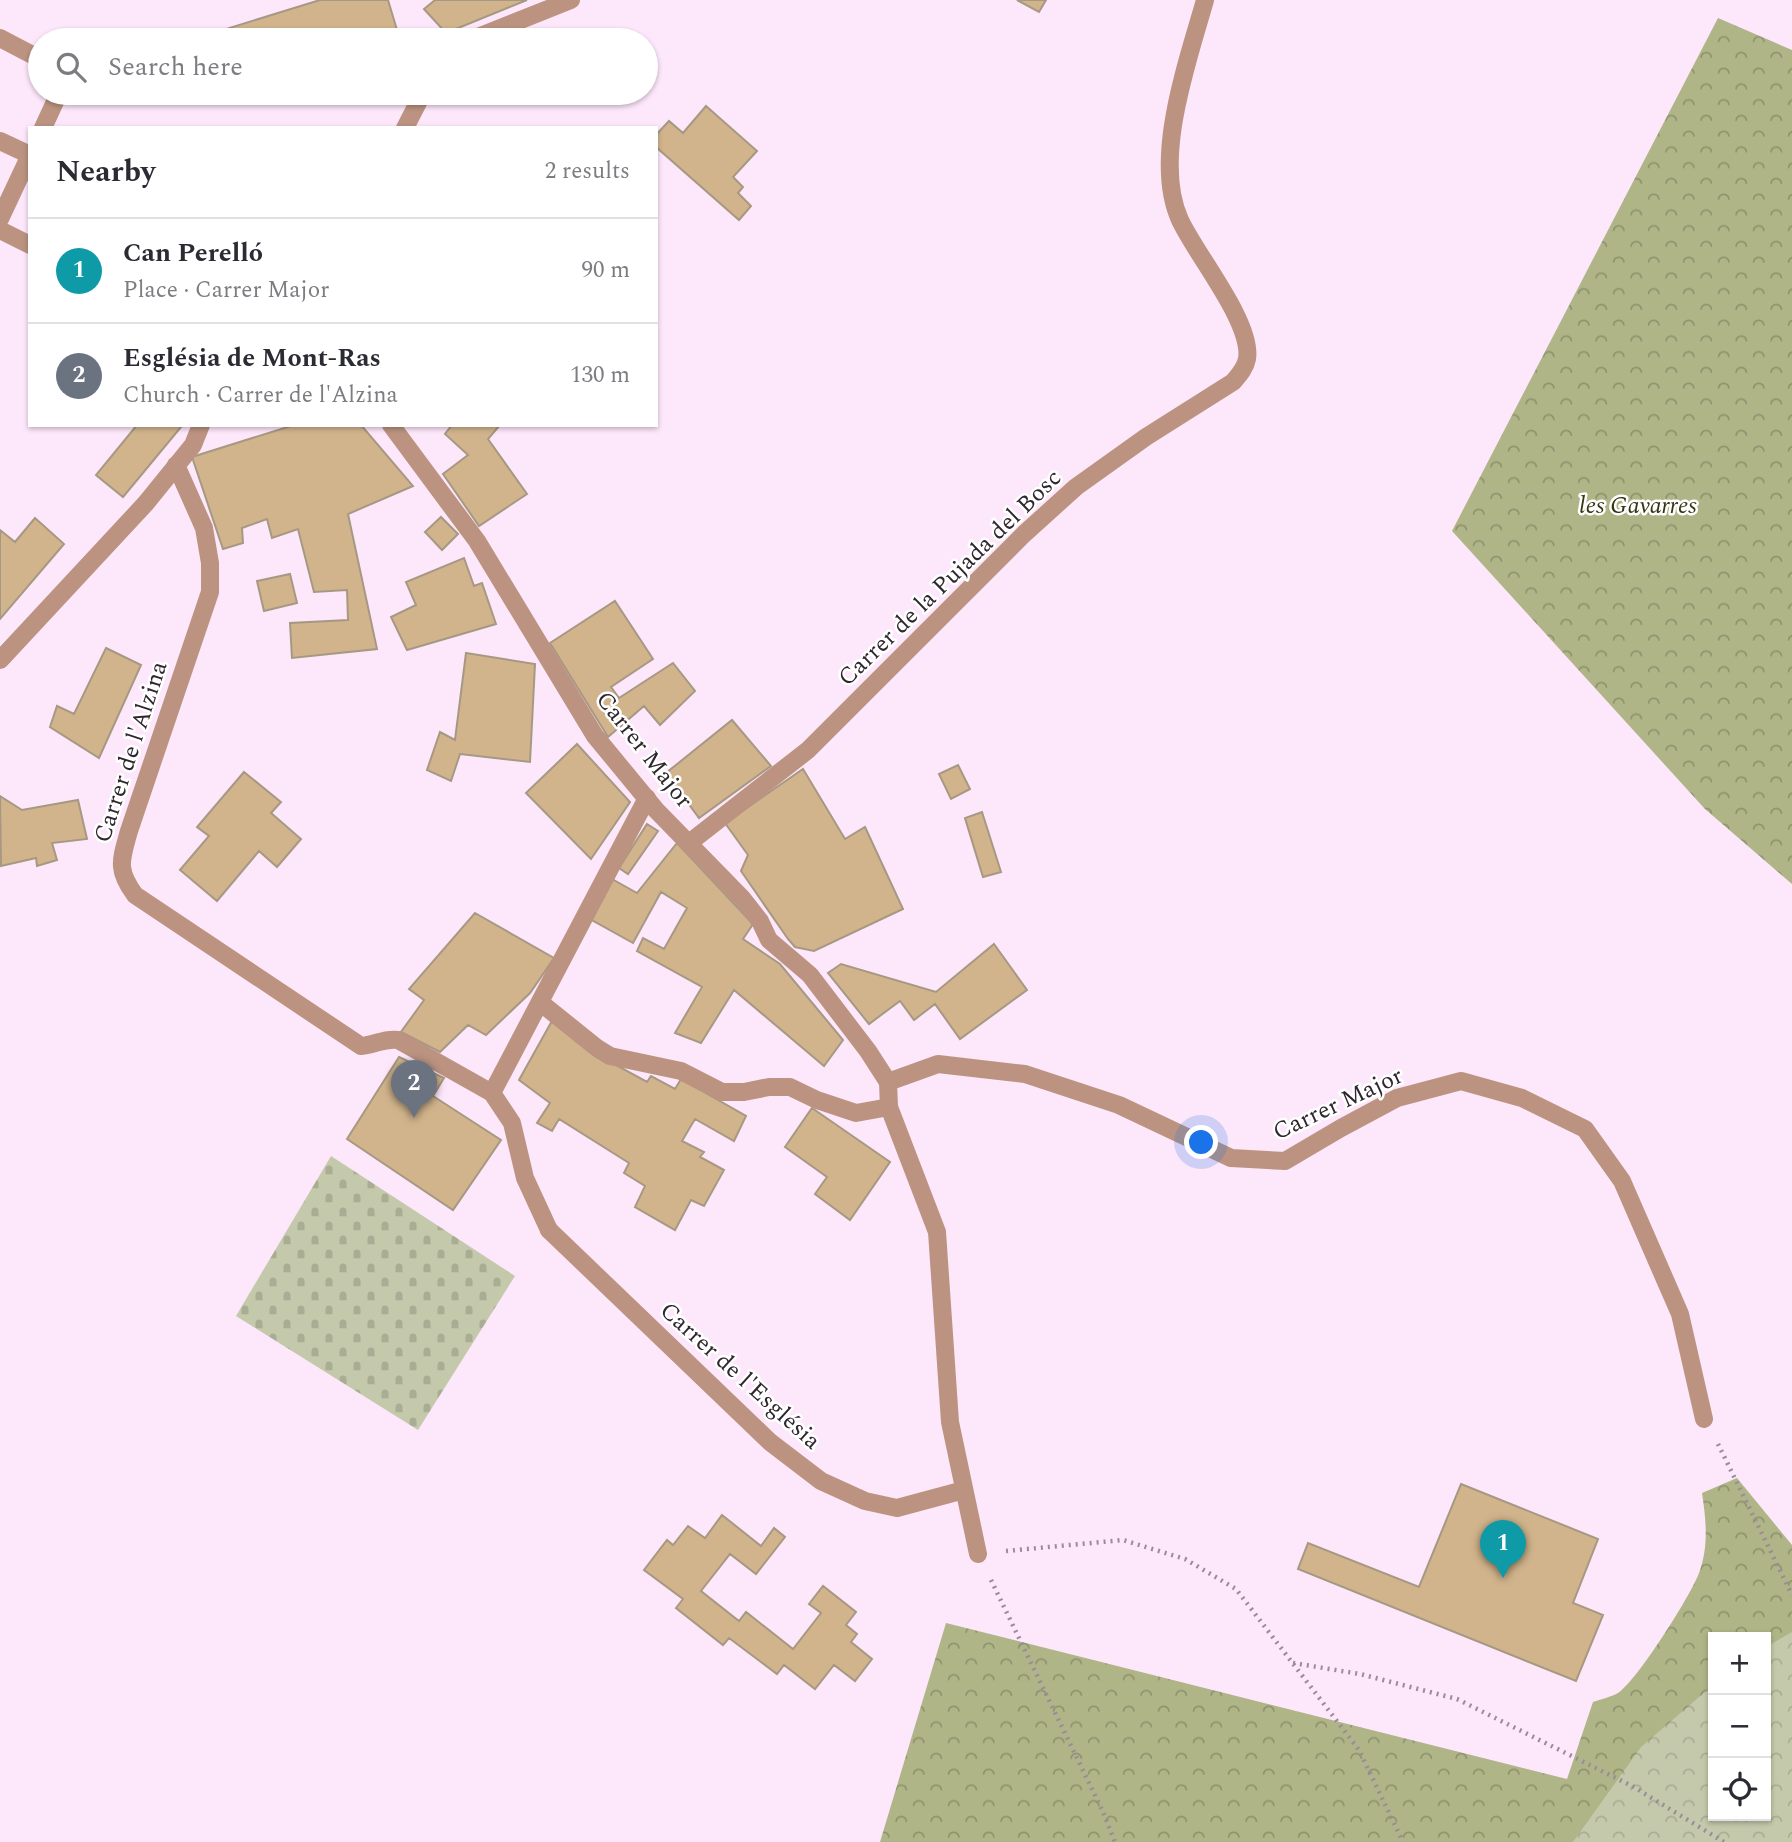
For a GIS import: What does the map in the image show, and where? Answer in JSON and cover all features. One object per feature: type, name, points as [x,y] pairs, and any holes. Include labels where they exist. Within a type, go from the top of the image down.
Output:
[{"type":"street","points":[[500,28],[571,0]]},
{"type":"street","name":"Carrer de la Pujada del Bosc","points":[[689,843],[808,750],[1024,534],[1076,487],[1146,437],[1233,382],[1243,370],[1247,358],[1245,336],[1229,302],[1180,219],[1170,168],[1174,119],[1205,0]]},
{"type":"street","points":[[0,38],[28,53]]},
{"type":"street","points":[[44,126],[54,105]]},
{"type":"street","points":[[406,126],[417,105]]},
{"type":"street","points":[[0,141],[28,154]]},
{"type":"street","points":[[0,219],[28,159]]},
{"type":"street","points":[[0,230],[28,245]]},
{"type":"street","points":[[0,660],[146,503],[193,445],[200,427]]},
{"type":"street","name":"Carrer Major","points":[[392,427],[477,541],[595,736],[647,798],[748,905],[769,940],[810,975],[888,1082],[938,1064],[1026,1074],[1119,1105],[1231,1158],[1285,1161],[1397,1098],[1461,1081],[1522,1098],[1586,1129],[1622,1181],[1680,1314],[1704,1419]]},
{"type":"street","name":"Carrer de l'Alzina","points":[[177,465],[204,528],[210,562],[210,592],[129,831],[122,858],[123,878],[135,894],[361,1046],[386,1038],[398,1040],[492,1093]]},
{"type":"street","points":[[492,1093],[647,798]]},
{"type":"street","points":[[541,1003],[610,1056],[681,1071],[722,1092],[744,1093],[769,1087],[790,1087],[817,1100],[856,1113],[889,1107]]},
{"type":"street","points":[[888,1082],[889,1107],[937,1232],[950,1422],[978,1554]]},
{"type":"street","name":"Carrer de l'Església","points":[[492,1093],[512,1123],[524,1178],[549,1230],[769,1441],[821,1481],[865,1501],[897,1508],[964,1490]]},
{"type":"path","points":[[1704,1419],[1792,1595]]},
{"type":"path","points":[[1115,1842],[978,1554],[1123,1540],[1185,1559],[1236,1589],[1359,1750],[1403,1842]]},
{"type":"path","points":[[1293,1663],[1360,1674],[1457,1699],[1633,1786],[1724,1842]]},
{"type":"green space","name":"les Gavarres","points":[[1718,18],[1792,50],[1792,884],[1705,809],[1452,531]]},
{"type":"green space","points":[[331,1156],[515,1276],[418,1430],[236,1316]]},
{"type":"green space","points":[[1737,1478],[1792,1545],[1792,1842],[880,1842],[946,1623],[1567,1779],[1593,1702],[1618,1693],[1627,1685],[1663,1637],[1694,1584],[1702,1563],[1705,1523],[1702,1493]]},
{"type":"green space","points":[[1792,1632],[1792,1842],[1573,1842],[1641,1747],[1708,1689],[1708,1821],[1771,1821],[1771,1644]]},
{"type":"building","points":[[320,0],[388,0],[396,28],[229,28]]},
{"type":"building","points":[[435,0],[527,0],[458,28],[441,28],[424,9]]},
{"type":"building","points":[[1017,0],[1046,0],[1039,12]]},
{"type":"building","points":[[706,106],[757,151],[733,177],[743,187],[738,193],[751,206],[739,220],[658,149],[658,133],[669,121],[683,133]]},
{"type":"building","points":[[135,427],[181,427],[123,497],[96,475]]},
{"type":"building","points":[[288,427],[363,427],[413,486],[348,514],[377,649],[292,658],[290,623],[348,620],[347,590],[314,592],[298,529],[272,538],[267,519],[242,528],[243,543],[223,549],[192,457]]},
{"type":"building","points":[[450,427],[498,427],[488,439],[527,494],[479,526],[443,474],[468,455],[445,434]]},
{"type":"building","points":[[441,517],[458,534],[442,550],[425,532]]},
{"type":"building","points":[[35,518],[64,544],[0,619],[0,530],[15,542]]},
{"type":"building","points":[[464,558],[474,586],[482,583],[496,624],[407,650],[391,617],[416,605],[406,582]]},
{"type":"building","points":[[290,574],[297,603],[264,611],[257,581]]},
{"type":"building","points":[[615,601],[653,659],[611,687],[619,698],[673,663],[695,691],[660,725],[644,706],[608,737],[550,643]]},
{"type":"building","points":[[106,648],[141,665],[99,758],[50,727],[57,706],[74,714]]},
{"type":"building","points":[[466,653],[535,664],[530,762],[460,754],[451,781],[427,770],[440,732],[455,740]]},
{"type":"building","points":[[732,720],[771,766],[699,818],[666,773]]},
{"type":"building","points":[[577,744],[630,802],[591,859],[526,793]]},
{"type":"building","points":[[958,765],[970,789],[951,799],[939,774]]},
{"type":"building","points":[[803,769],[845,839],[865,827],[903,909],[814,951],[795,947],[788,939],[741,871],[748,855],[725,823]]},
{"type":"building","points":[[244,772],[281,802],[271,813],[301,839],[277,867],[259,851],[217,901],[180,870],[209,836],[197,827]]},
{"type":"building","points":[[0,796],[22,810],[78,800],[87,839],[52,843],[57,860],[37,866],[36,858],[1,866]]},
{"type":"building","points":[[982,812],[1001,872],[983,877],[965,818]]},
{"type":"building","points":[[647,824],[658,831],[628,874],[619,868]]},
{"type":"building","points":[[677,843],[753,924],[743,939],[780,964],[843,1040],[824,1066],[734,990],[701,1043],[675,1033],[702,987],[637,951],[643,938],[664,949],[687,908],[661,892],[633,943],[590,919],[612,879],[637,893]]},
{"type":"building","points":[[475,913],[554,958],[530,993],[486,1035],[468,1025],[440,1052],[401,1032],[424,1000],[409,989]]},
{"type":"building","points":[[994,944],[1027,990],[960,1039],[935,1004],[914,1020],[900,1001],[869,1024],[828,973],[841,964],[936,992]]},
{"type":"building","points":[[553,1019],[592,1052],[647,1082],[651,1076],[675,1089],[681,1079],[746,1116],[734,1141],[695,1119],[682,1141],[704,1152],[700,1157],[724,1170],[704,1206],[691,1200],[675,1230],[635,1207],[645,1186],[624,1173],[629,1163],[559,1119],[552,1131],[537,1123],[550,1103],[519,1080]]},
{"type":"building","points":[[399,1057],[444,1078],[433,1096],[501,1140],[453,1210],[347,1139]]},
{"type":"building","points":[[812,1108],[890,1162],[850,1220],[815,1194],[827,1177],[785,1147]]},
{"type":"building","points":[[1461,1484],[1598,1539],[1573,1603],[1603,1615],[1576,1681],[1298,1569],[1308,1543],[1419,1587]]},
{"type":"building","points":[[722,1515],[761,1546],[774,1528],[785,1537],[756,1574],[730,1554],[701,1591],[739,1621],[746,1612],[793,1649],[821,1613],[809,1604],[823,1586],[856,1612],[846,1625],[857,1634],[851,1642],[872,1659],[855,1681],[834,1665],[815,1689],[784,1665],[777,1674],[729,1638],[723,1645],[676,1608],[683,1599],[644,1570],[667,1540],[673,1545],[688,1526],[705,1538]]},
{"type":"place","name":"Església de Mont-Ras","points":[[414,1118]]},
{"type":"place","name":"Can Perelló","points":[[1503,1578]]}]
